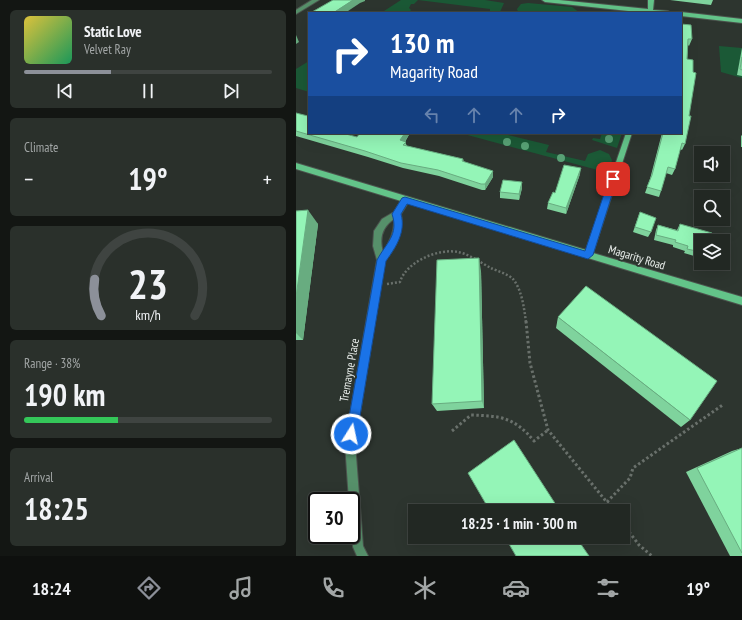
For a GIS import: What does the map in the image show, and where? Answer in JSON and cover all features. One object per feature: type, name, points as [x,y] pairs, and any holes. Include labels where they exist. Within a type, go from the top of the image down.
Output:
[{"type":"street","points":[[296,12],[316,0]]},
{"type":"street","points":[[545,0],[650,12],[651,0]]},
{"type":"street","points":[[682,14],[742,21]]},
{"type":"street","points":[[588,255],[629,134]]},
{"type":"street","name":"Magarity Road","points":[[296,166],[742,301]]},
{"type":"street","name":"Tremayne Place","points":[[362,556],[358,547],[350,443],[378,285],[381,260],[377,246],[378,231],[385,221],[397,214],[405,200]]},
{"type":"street","name":"Tremayne Place","points":[[381,260],[392,246],[400,225],[397,214]]},
{"type":"path","points":[[378,285],[400,282],[402,275],[411,265],[433,255],[449,251],[459,252],[512,278],[520,291],[526,321],[530,363],[548,430],[607,502],[630,478],[633,468],[724,404]]},
{"type":"path","points":[[452,431],[471,415],[502,416],[524,427],[534,441],[548,430]]},
{"type":"path","points":[[630,533],[652,556]]},
{"type":"green space","points":[[401,0],[418,0],[414,4],[411,4],[409,8],[411,10],[410,12],[383,12]]},
{"type":"green space","points":[[418,0],[485,0],[504,3],[500,12],[490,12],[490,9]]},
{"type":"green space","points":[[528,3],[572,7],[579,12],[518,12],[517,9],[521,4]]},
{"type":"green space","points":[[719,46],[742,48],[742,78],[721,72]]},
{"type":"green space","points":[[308,62],[308,92],[296,88],[296,69]]},
{"type":"green space","points":[[464,134],[504,134],[549,145],[546,152],[585,161],[588,154],[600,150],[609,154],[612,160],[609,173]]},
{"type":"green space","points":[[602,134],[622,134],[617,148],[592,140],[593,138],[600,139]]},
{"type":"building","points":[[333,0],[353,0],[335,12],[312,12]]},
{"type":"building","points":[[682,24],[691,25],[692,39],[688,39],[687,59],[693,60],[693,72],[696,73],[689,116],[691,116],[685,144],[682,143],[675,169],[668,167],[661,191],[647,187],[652,175],[663,134],[682,134]]},
{"type":"building","points":[[742,57],[742,70],[740,69]]},
{"type":"building","points":[[296,113],[308,116],[308,134],[346,134],[357,137],[359,134],[404,134],[400,140],[406,142],[403,145],[463,159],[462,161],[493,171],[485,184],[481,184],[438,170],[401,163],[296,131]]},
{"type":"building","points":[[564,165],[581,168],[566,208],[548,203],[553,192],[555,193]]},
{"type":"building","points":[[503,180],[522,182],[519,194],[500,192]]},
{"type":"building","points":[[308,210],[296,297],[296,211]]},
{"type":"building","points":[[640,212],[656,218],[651,232],[635,227]]},
{"type":"building","points":[[680,224],[712,233],[694,234],[694,250],[687,249],[688,246],[675,242],[676,240],[656,235],[658,225],[678,231]]},
{"type":"building","points":[[479,258],[482,401],[432,404],[437,260]]},
{"type":"building","points":[[586,286],[717,381],[690,420],[558,317]]},
{"type":"building","points":[[514,440],[555,504],[486,504],[468,473]]},
{"type":"building","points":[[742,448],[742,553],[697,468]]},
{"type":"building","points":[[509,544],[581,544],[589,556],[516,556]]},
{"type":"route","points":[[351,434],[378,285],[381,260],[392,246],[400,225],[397,214],[405,200],[588,255],[613,179]]}]
